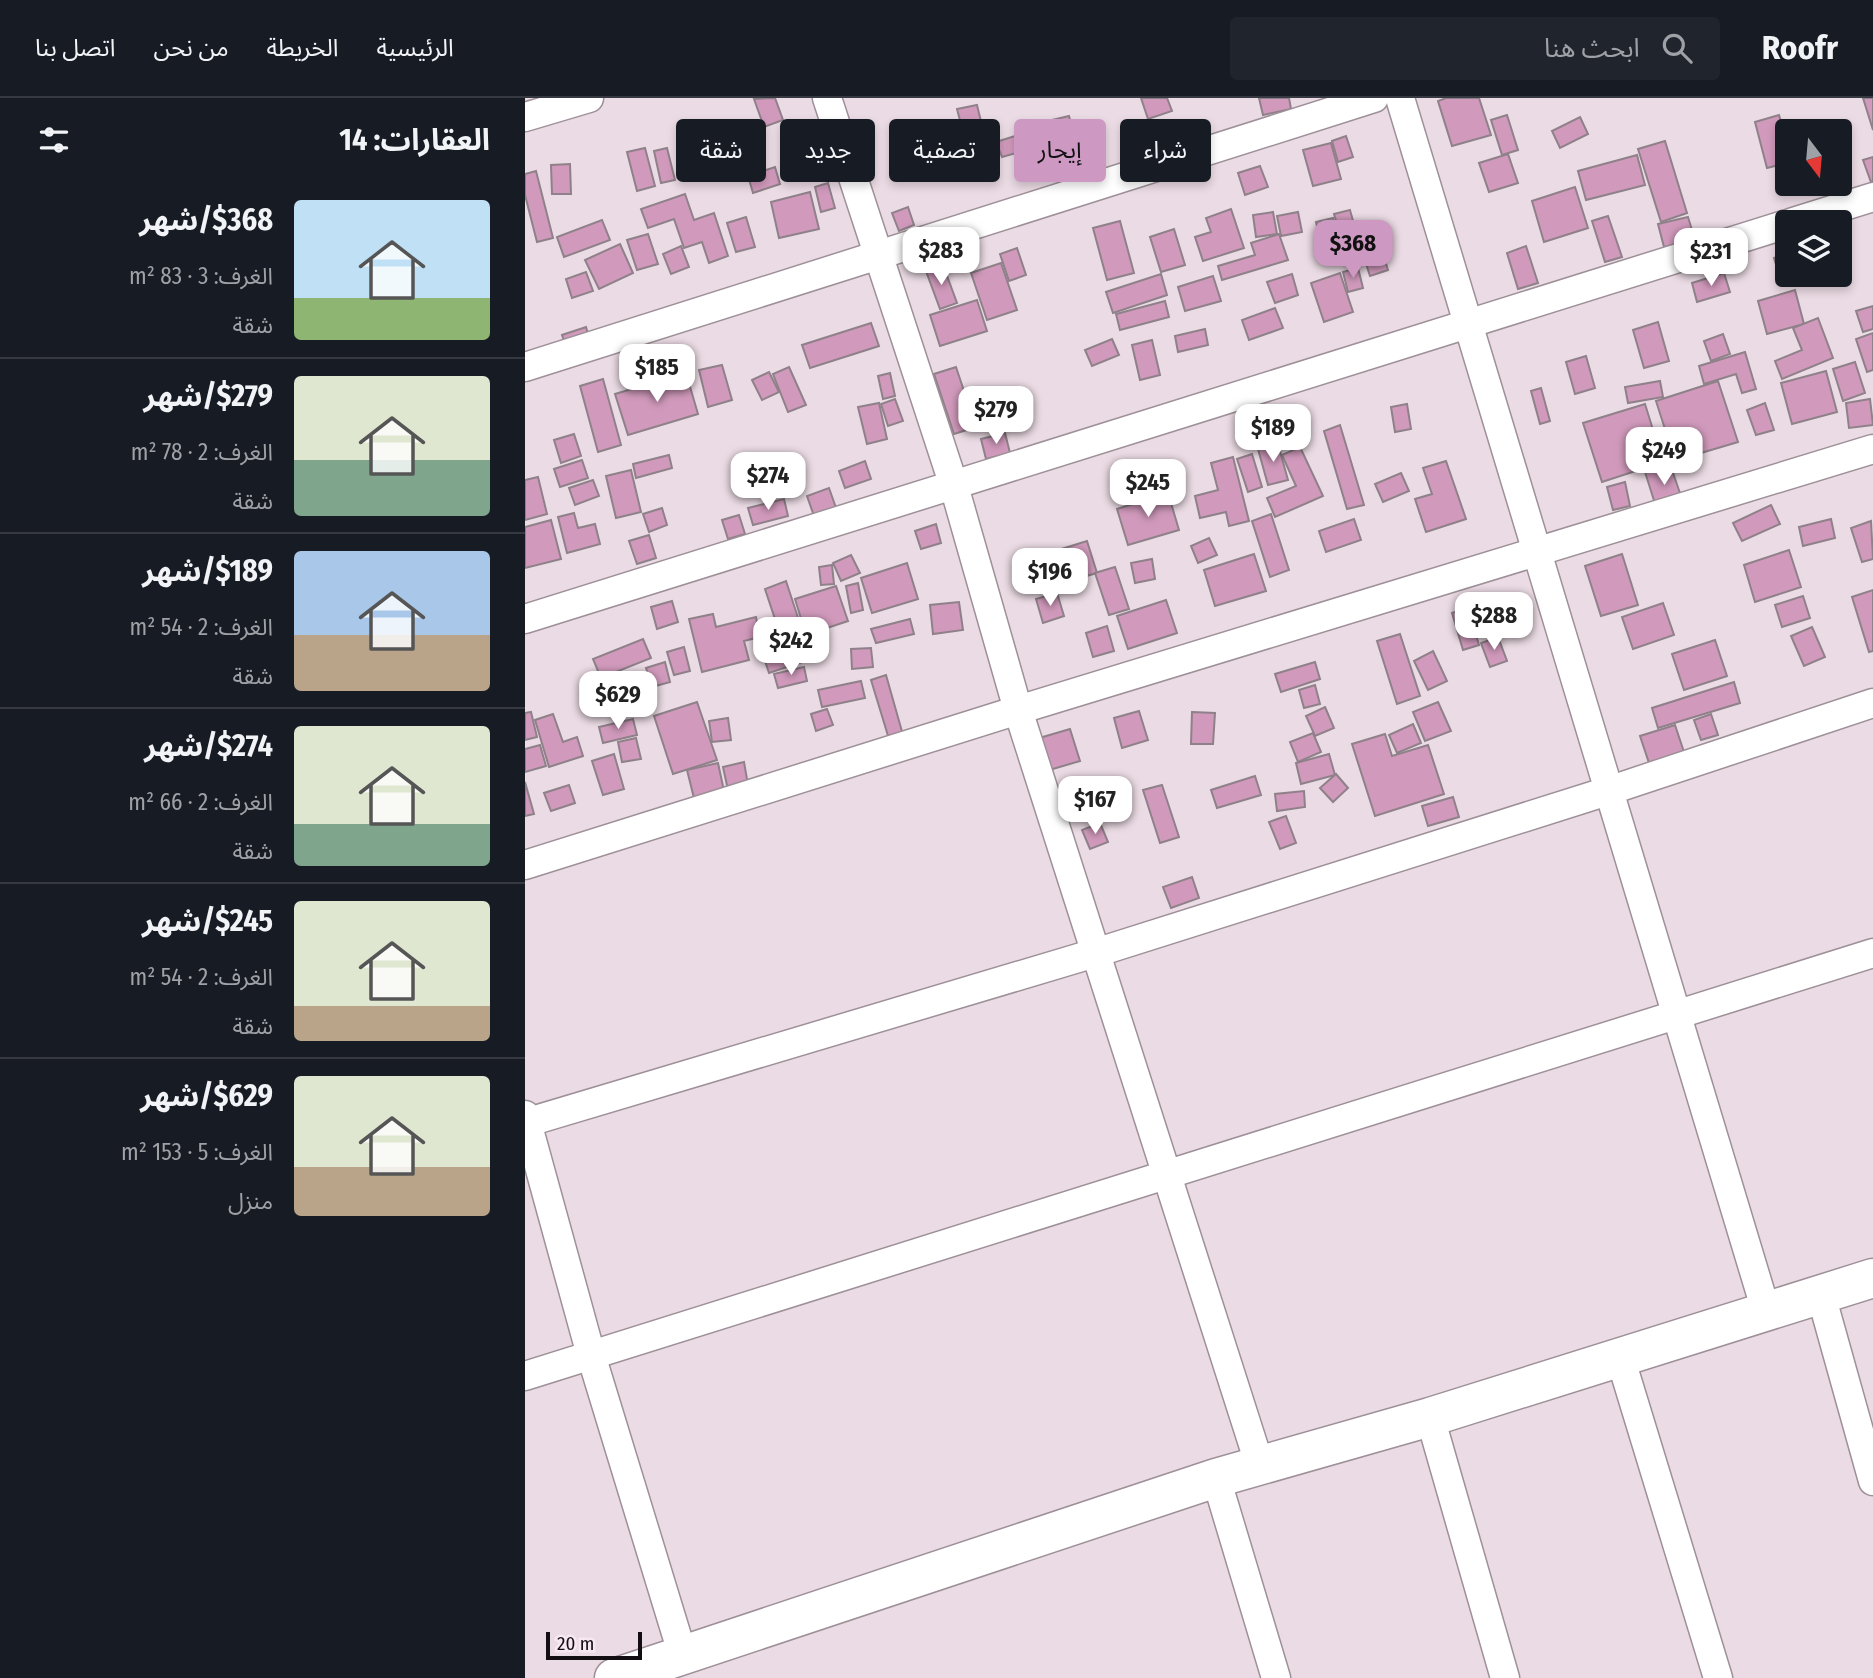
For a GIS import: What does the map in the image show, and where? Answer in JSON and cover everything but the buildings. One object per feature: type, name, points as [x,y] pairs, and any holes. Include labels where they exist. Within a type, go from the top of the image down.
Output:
[{"type":"street","points":[[525,117],[589,98]]},
{"type":"street","points":[[827,98],[954,486],[1019,710],[1260,1466]]},
{"type":"street","points":[[525,367],[1374,98]]},
{"type":"street","points":[[1400,98],[1611,790],[1766,1311]]},
{"type":"street","points":[[1831,210],[1873,197]]},
{"type":"street","points":[[525,619],[1775,228]]},
{"type":"street","points":[[525,865],[1019,710],[1538,554],[1873,449]]},
{"type":"street","points":[[683,1656],[591,1355],[526,1120],[1095,953],[1611,790],[1873,703]]},
{"type":"street","points":[[525,1376],[1873,953]]},
{"type":"street","points":[[614,1678],[1216,1478],[1430,1417],[1873,1278]]},
{"type":"street","points":[[1821,1296],[1873,1481]]},
{"type":"street","points":[[1621,1357],[1718,1678]]},
{"type":"street","points":[[1430,1417],[1505,1678]]},
{"type":"street","points":[[1216,1478],[1276,1678]]}]
